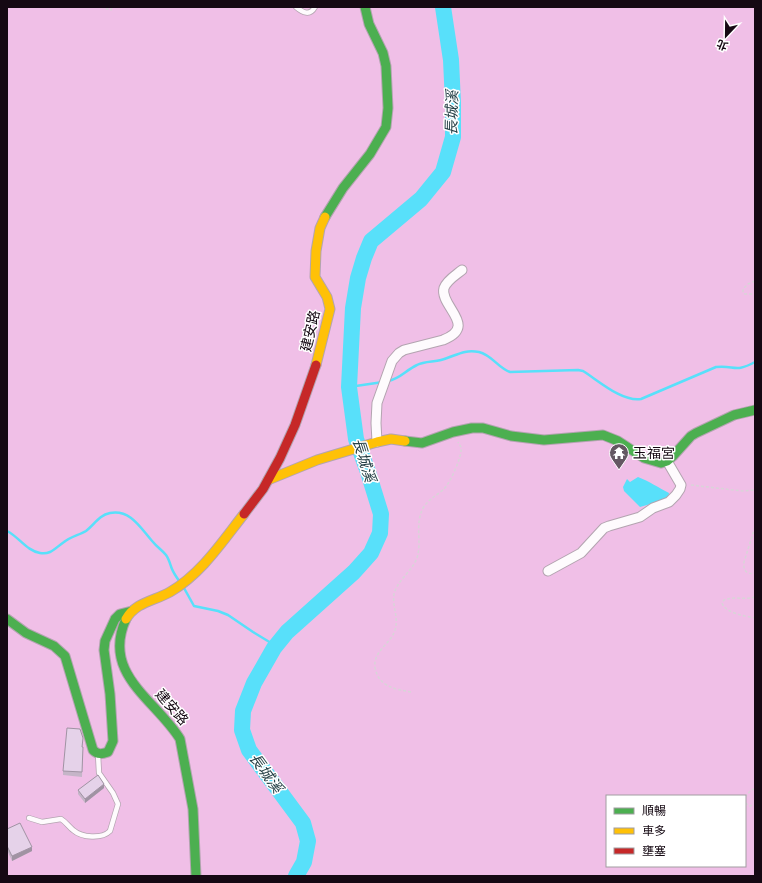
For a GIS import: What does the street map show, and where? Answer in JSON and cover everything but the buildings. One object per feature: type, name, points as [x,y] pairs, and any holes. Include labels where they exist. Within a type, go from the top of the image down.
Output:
[{"type":"street","name":"建安路","points":[[196,876],[193,809],[180,740],[175,730],[132,682],[124,669],[120,656],[119,645],[121,631],[126,618],[132,611],[137,607],[172,591],[188,579],[205,563],[268,480],[280,458],[298,418],[315,371],[329,318],[329,303],[315,277],[316,251],[322,221],[343,188],[384,132],[387,120],[387,84],[384,59],[369,24],[365,7]]},
{"type":"street","points":[[374,443],[376,409],[392,361],[404,350],[443,340],[453,334],[458,324],[457,319],[445,299],[444,290],[449,280],[462,270]]},
{"type":"street","points":[[268,480],[317,460],[374,443],[391,439],[416,443],[472,428],[483,428],[511,436],[551,440],[603,435],[618,441],[644,458],[661,463],[667,461],[696,432],[734,415],[755,410]]},
{"type":"street","points":[[548,571],[581,553],[604,528],[640,517],[653,508],[669,502],[676,495],[681,485],[667,461]]},
{"type":"street","points":[[7,618],[32,637],[56,646],[62,651],[65,656],[93,750],[98,754],[103,754],[108,752],[113,740],[110,694],[104,660],[105,641],[115,619],[120,614],[132,611]]},
{"type":"lane","points":[[296,7],[302,12],[308,13],[315,7]]},
{"type":"lane","points":[[29,818],[42,822],[61,820],[74,831],[81,834],[103,836],[107,834],[110,831],[118,804],[113,793],[99,773],[98,754]]},
{"type":"path","points":[[101,7],[111,10],[112,7]]},
{"type":"path","points":[[755,281],[748,284],[743,290],[743,293],[755,294]]},
{"type":"path","points":[[411,692],[392,689],[382,683],[375,666],[376,657],[382,648],[391,640],[395,630],[396,620],[394,593],[398,585],[412,569],[416,559],[419,550],[418,521],[427,503],[445,488],[452,476],[460,455],[461,447],[453,432]]},
{"type":"path","points":[[681,485],[742,491],[755,490]]},
{"type":"path","points":[[755,528],[743,567],[747,573],[755,573]]},
{"type":"path","points":[[755,597],[749,599],[733,597],[724,600],[722,603],[723,606],[731,611],[755,618]]},
{"type":"path","points":[[746,796],[751,790],[755,789]]},
{"type":"path","points":[[746,804],[750,806],[755,804]]},
{"type":"shaded area","points":[[7,7],[755,7],[755,876],[7,876]]},
{"type":"water","points":[[638,477],[669,493],[668,499],[640,507],[624,491],[623,487],[627,479],[630,482]]},
{"type":"waterway","name":"長城溪","points":[[296,876],[304,862],[308,841],[303,823],[249,750],[242,730],[243,711],[254,683],[274,648],[287,632],[354,572],[371,553],[380,533],[381,514],[356,439],[349,387],[353,308],[358,278],[371,241],[421,199],[443,172],[453,137],[451,60],[443,7]]},
{"type":"waterway","points":[[388,381],[420,364],[473,351],[488,356],[502,368],[510,372],[583,371],[619,394],[634,399],[641,399],[716,367],[739,368],[755,362]]},
{"type":"waterway","points":[[349,387],[383,382]]},
{"type":"waterway","points":[[7,531],[31,550],[40,553],[47,553],[69,539],[86,531],[97,520],[106,514],[124,514],[135,521],[166,555],[180,582]]},
{"type":"waterway","points":[[184,588],[194,606],[218,611],[228,615],[276,646]]},
{"type":"traffic: fast","points":[[325,217],[343,188],[370,154],[386,127],[388,108],[386,66],[383,53],[369,24],[365,7]]},
{"type":"traffic: fast","points":[[405,441],[422,443],[453,432],[472,428],[483,428],[511,436],[544,440],[603,435],[618,441],[644,458],[661,463],[667,461],[673,456],[691,436],[696,433],[734,415],[755,410]]},
{"type":"traffic: fast","points":[[7,619],[26,633],[54,646],[65,656],[93,750],[102,754],[108,752],[113,741],[110,694],[104,650],[105,641],[115,619],[120,614],[132,611]]},
{"type":"traffic: fast","points":[[126,619],[120,638],[121,655],[126,671],[135,685],[170,725],[180,739],[193,809],[196,876]]},
{"type":"traffic: slow","points":[[316,365],[330,309],[327,297],[315,277],[316,251],[320,228],[325,217]]},
{"type":"traffic: slow","points":[[268,480],[317,460],[377,442],[391,439],[405,441]]},
{"type":"traffic: slow","points":[[126,619],[130,613],[140,605],[170,592],[192,576],[210,557],[244,514]]},
{"type":"traffic: jam","points":[[244,514],[263,489],[280,458],[295,425],[316,365]]},
{"type":"place","name":"玉福宮","points":[[619,470]]}]
